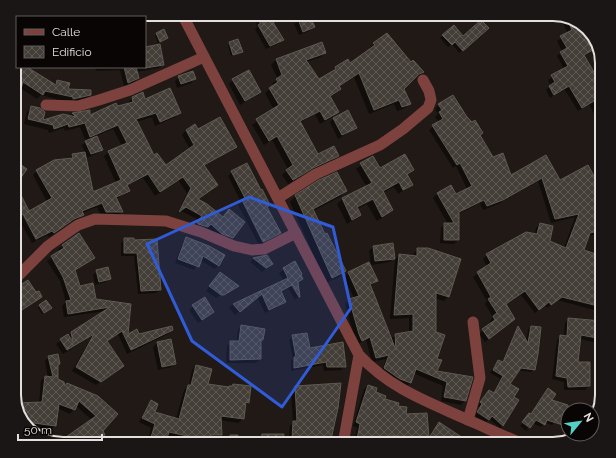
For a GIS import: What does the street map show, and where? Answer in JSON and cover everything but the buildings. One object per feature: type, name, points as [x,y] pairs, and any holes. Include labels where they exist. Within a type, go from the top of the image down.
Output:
[{"type":"street","points":[[186,21],[359,355],[373,370],[388,382],[415,396],[508,437]]},
{"type":"street","points":[[46,105],[78,106],[99,100],[130,90],[204,57]]},
{"type":"street","points":[[278,198],[316,174],[380,145],[403,129],[428,108],[431,100],[429,91],[423,80]]},
{"type":"street","points":[[21,273],[48,246],[78,225],[95,219],[166,221],[201,232],[234,246],[252,250],[264,249],[296,233]]},
{"type":"street","points":[[468,420],[480,378],[473,322]]},
{"type":"street","points":[[344,437],[359,355]]},
{"type":"highlighted area","points":[[249,197],[333,227],[351,308],[282,407],[192,341],[147,244]]}]
